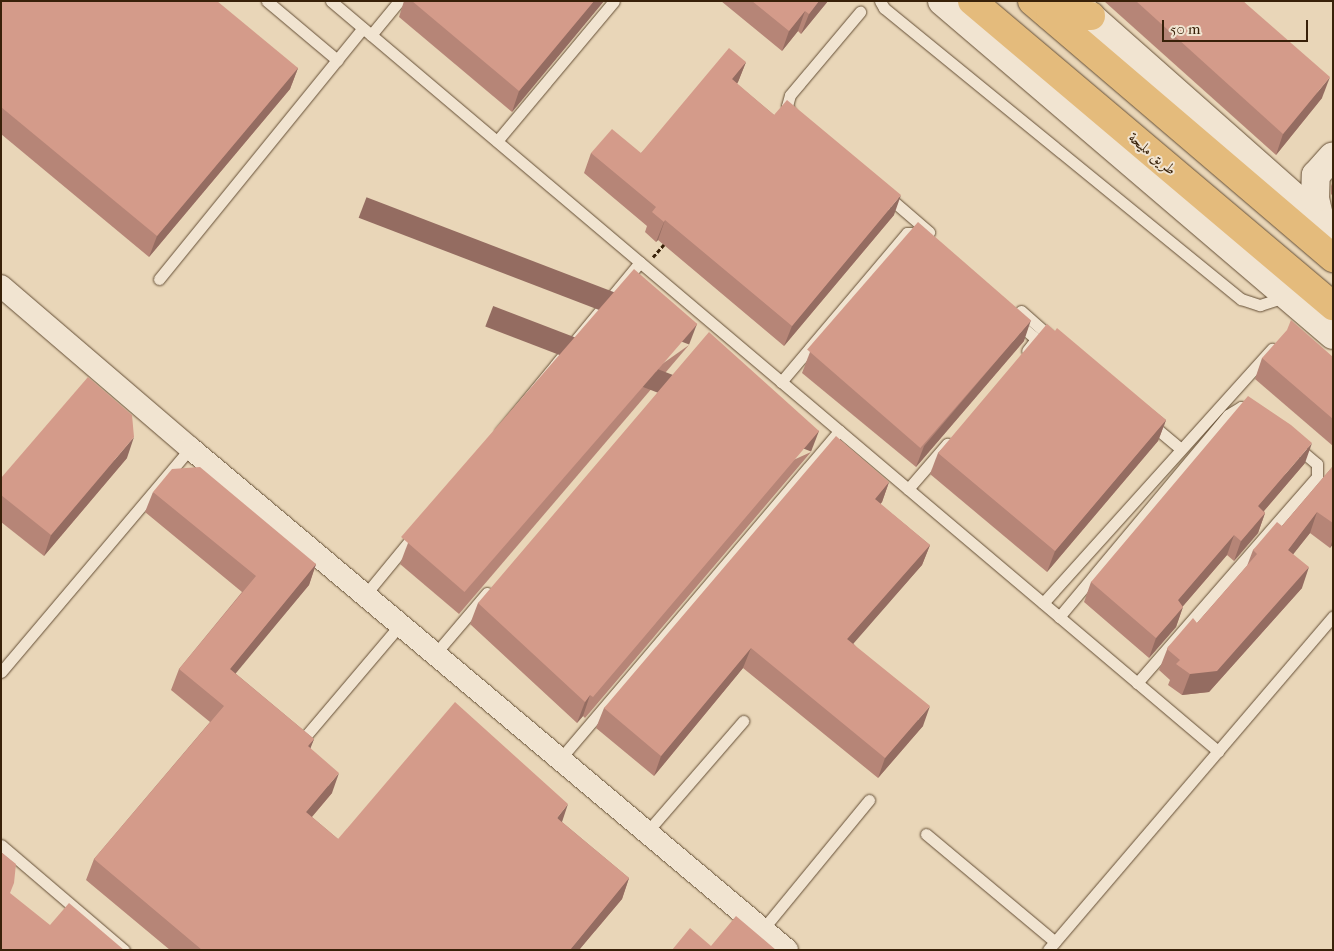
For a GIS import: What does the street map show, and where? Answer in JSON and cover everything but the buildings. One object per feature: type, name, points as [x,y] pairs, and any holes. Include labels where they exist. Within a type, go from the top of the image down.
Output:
[{"type":"main road","name":"طريق مليحة","points":[[972,1],[1304,304]]},
{"type":"main road","points":[[1041,9],[1082,9]]},
{"type":"main road","points":[[1041,9],[1333,258]]},
{"type":"street","points":[[942,1],[1304,304],[1333,335]]},
{"type":"street","points":[[1082,9],[1326,226]]},
{"type":"street","points":[[1272,176],[1294,177],[1324,165]]},
{"type":"street","points":[[1324,165],[1315,198],[1326,226]]},
{"type":"street","points":[[1,286],[190,448],[786,950]]},
{"type":"lane","points":[[267,1],[337,60]]},
{"type":"lane","points":[[331,1],[642,264],[712,330],[781,382],[1218,751]]},
{"type":"lane","points":[[159,279],[337,60],[400,1]]},
{"type":"lane","points":[[497,141],[614,1]]},
{"type":"lane","points":[[880,1],[884,8],[1241,299],[1260,305],[1304,304]]},
{"type":"lane","points":[[801,122],[787,106],[790,95],[860,12]]},
{"type":"lane","points":[[781,382],[907,233],[931,242],[876,187]]},
{"type":"lane","points":[[490,444],[642,264]]},
{"type":"lane","points":[[1010,302],[1062,347]]},
{"type":"lane","points":[[1009,316],[1034,340],[1020,359]]},
{"type":"lane","points":[[1043,603],[1274,346]]},
{"type":"lane","points":[[1059,616],[1234,409],[1241,406],[1249,408],[1265,419]]},
{"type":"lane","points":[[1144,417],[1181,449]]},
{"type":"lane","points":[[560,759],[839,431]]},
{"type":"lane","points":[[908,489],[952,438]]},
{"type":"lane","points":[[1137,683],[1317,477],[1317,464],[1287,438]]},
{"type":"lane","points":[[1,672],[190,448]]},
{"type":"lane","points":[[365,596],[421,527]]},
{"type":"lane","points":[[435,654],[492,587]]},
{"type":"lane","points":[[926,834],[1051,946],[1333,616]]},
{"type":"lane","points":[[304,738],[400,625]]},
{"type":"lane","points":[[647,832],[743,721]]},
{"type":"lane","points":[[763,929],[869,800]]},
{"type":"lane","points":[[1,845],[124,950]]},
{"type":"path","points":[[642,264],[670,236]]}]
